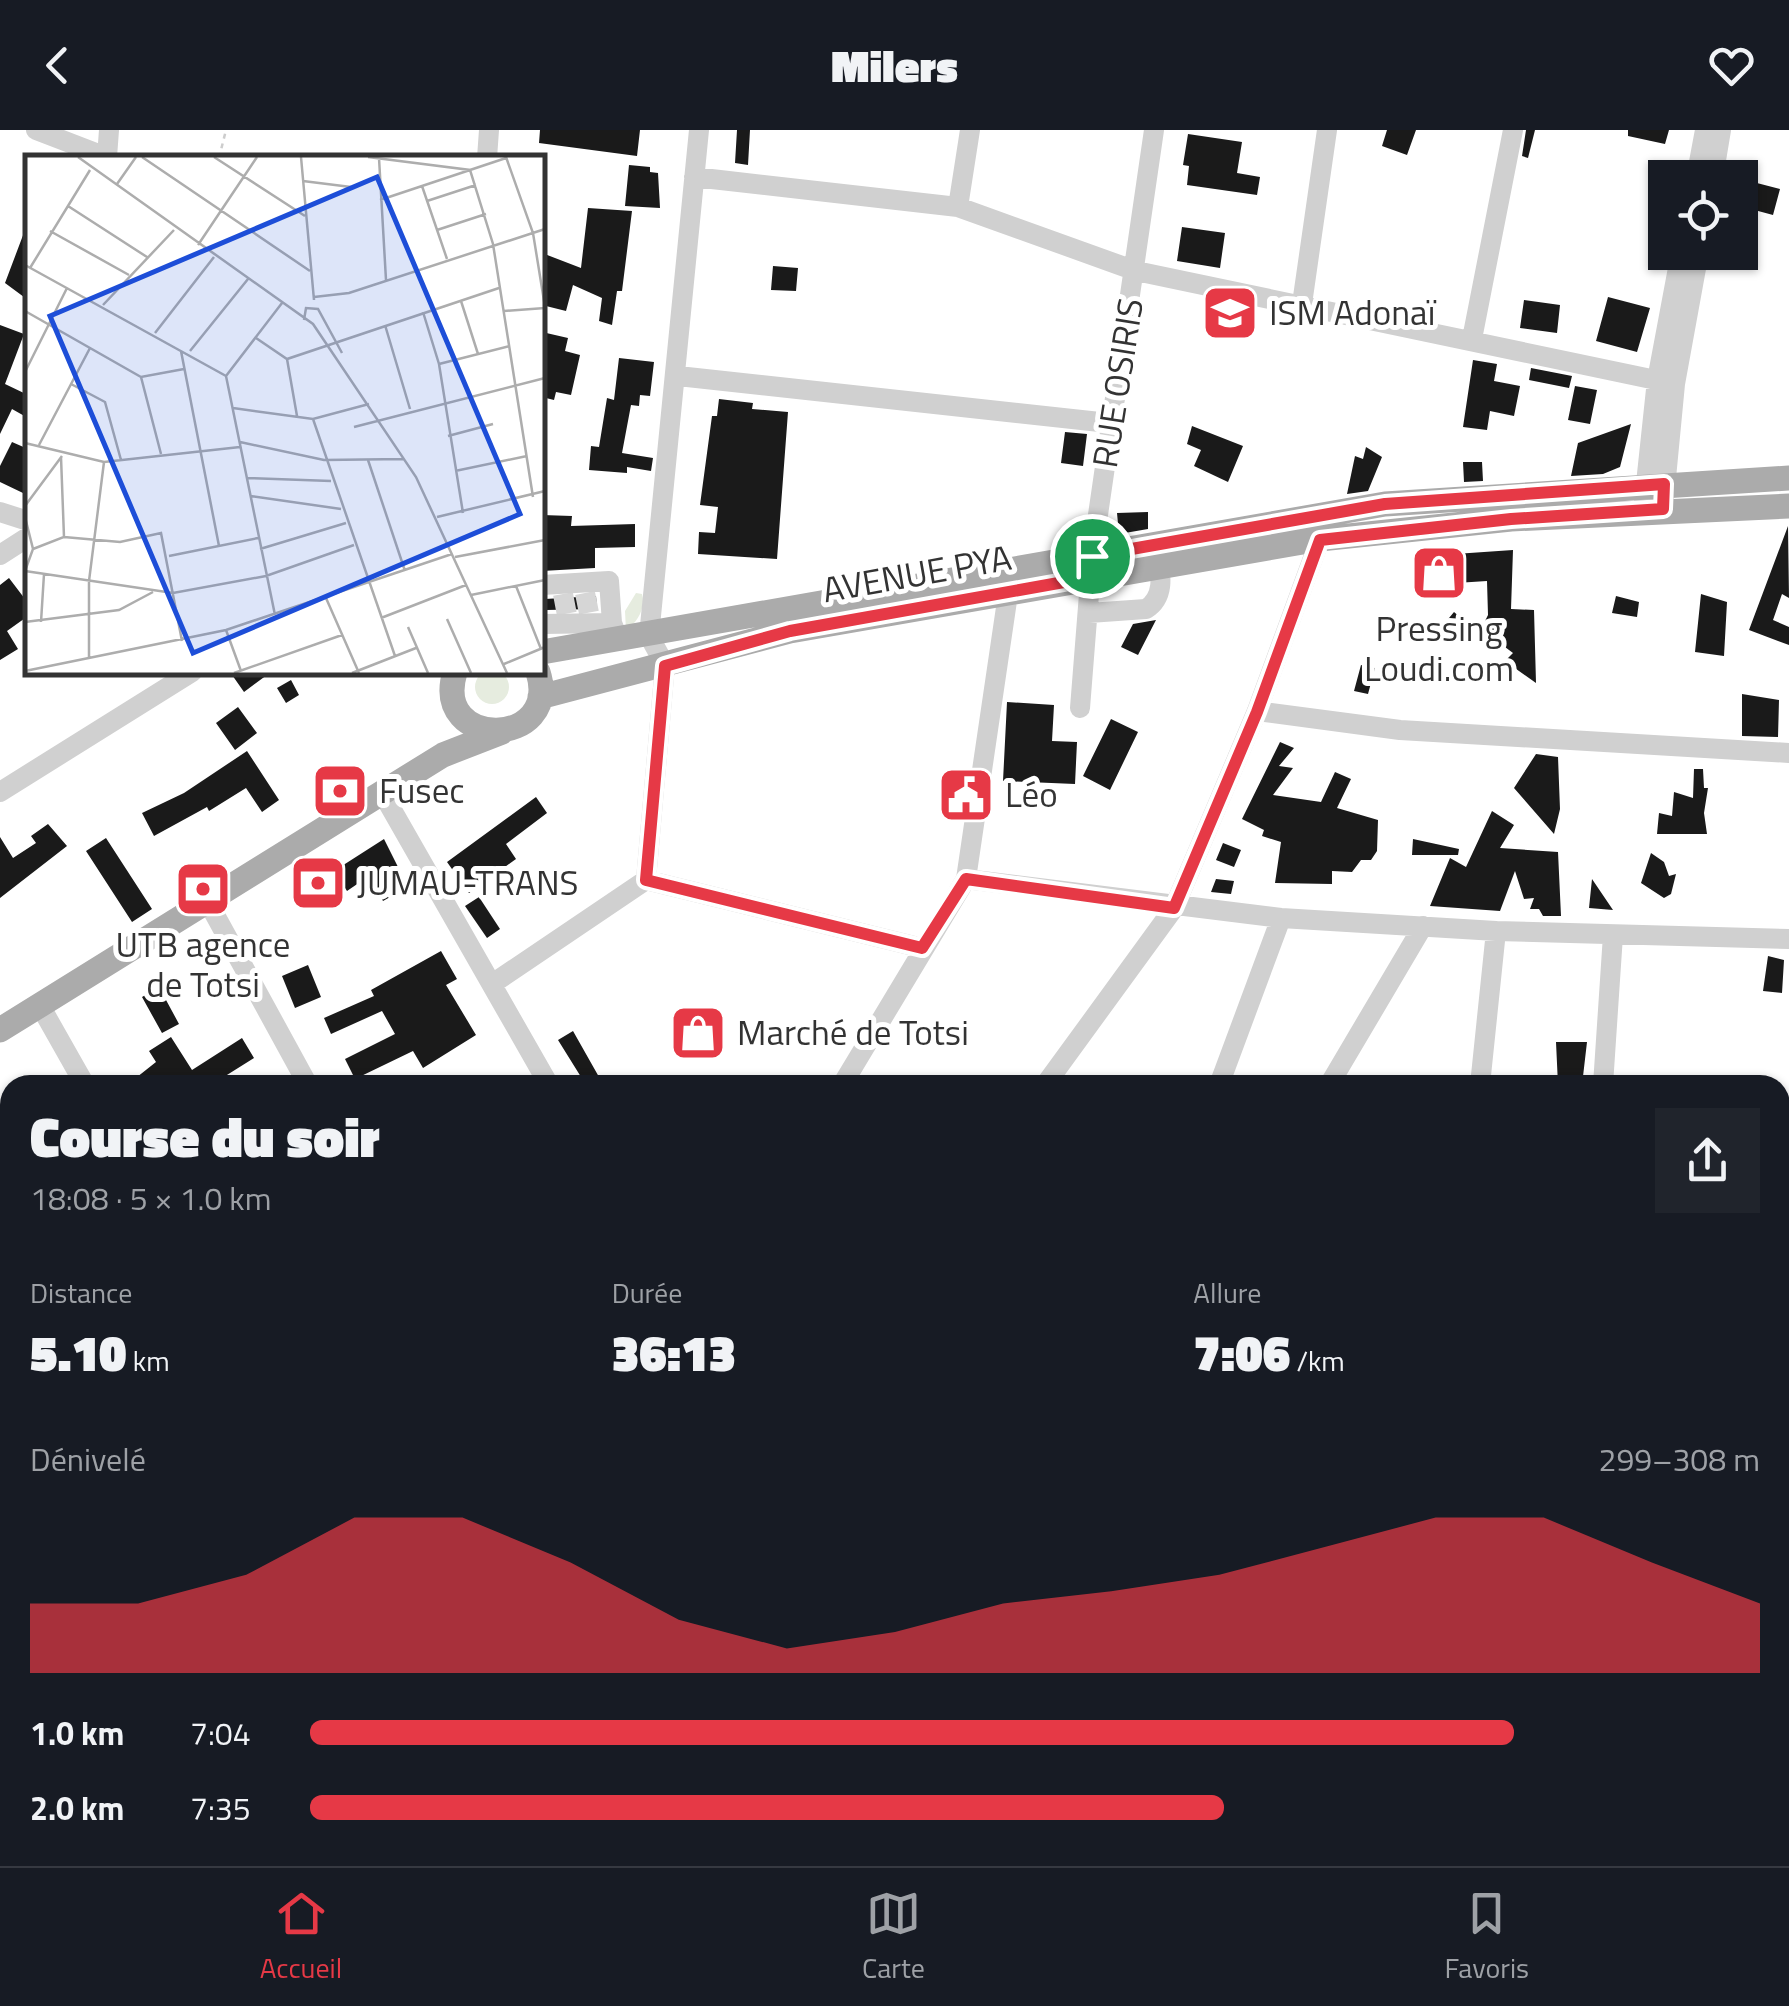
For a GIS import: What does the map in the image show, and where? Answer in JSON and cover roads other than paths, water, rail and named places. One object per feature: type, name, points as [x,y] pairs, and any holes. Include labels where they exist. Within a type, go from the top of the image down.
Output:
[{"type":"main road","name":"AVENUE PYA","points":[[1158,555],[1511,519],[1789,478]]},
{"type":"main road","name":"AVENUE PYA","points":[[545,650],[596,612],[649,636],[1092,567],[1385,504],[1654,497],[1789,506]]},
{"type":"main road","name":"AVENUE PYA","points":[[539,685],[665,666],[790,631],[1008,594],[1092,567]]},
{"type":"main road","points":[[450,680],[467,721],[489,732],[502,732]]},
{"type":"main road","points":[[0,1030],[443,756],[526,720],[539,685]]},
{"type":"main road","points":[[443,756],[467,721]]},
{"type":"main road","points":[[0,1048],[174,923]]},
{"type":"street","points":[[36,130],[103,155]]},
{"type":"street","points":[[108,155],[109,130]]},
{"type":"street","points":[[487,155],[489,130]]},
{"type":"street","points":[[646,880],[665,666],[649,636],[700,130]]},
{"type":"street","points":[[958,207],[970,130]]},
{"type":"street","name":"RUE OSIRIS","points":[[1080,708],[1109,423],[1136,270],[1154,130]]},
{"type":"street","points":[[1302,304],[1327,130]]},
{"type":"street","points":[[1472,339],[1513,130]]},
{"type":"street","points":[[1699,160],[1704,130]]},
{"type":"street","points":[[1716,160],[1722,130]]},
{"type":"street","points":[[694,177],[958,207],[1136,270],[1666,382]]},
{"type":"street","points":[[1654,497],[1680,270]]},
{"type":"street","points":[[1666,382],[1694,270]]},
{"type":"street","points":[[678,376],[1109,423]]},
{"type":"street","points":[[0,512],[25,520]]},
{"type":"street","points":[[0,555],[25,539]]},
{"type":"street","points":[[1052,1075],[1174,908],[1257,712],[1320,540]]},
{"type":"street","points":[[1089,613],[1146,610],[1160,594],[1158,555]]},
{"type":"street","points":[[848,1075],[966,879],[1008,594]]},
{"type":"street","points":[[560,600],[596,612]]},
{"type":"street","points":[[560,600],[596,612]]},
{"type":"street","points":[[0,792],[187,675]]},
{"type":"street","points":[[1257,712],[1419,731],[1789,753]]},
{"type":"street","points":[[384,796],[543,1075]]},
{"type":"street","points":[[966,879],[1174,908],[1281,918],[1496,931],[1789,939]]},
{"type":"street","points":[[492,984],[646,880],[922,948]]},
{"type":"street","points":[[209,904],[303,1075]]},
{"type":"street","points":[[1223,1075],[1281,918]]},
{"type":"street","points":[[1335,1075],[1424,926]]},
{"type":"street","points":[[1481,1075],[1496,931]]},
{"type":"street","points":[[1604,1075],[1613,935]]},
{"type":"street","points":[[46,1016],[79,1075]]},
{"type":"tunnel","points":[[585,593],[589,613]]},
{"type":"tunnel","points":[[563,594],[567,615]]},
{"type":"place","name":"ISM Adonaï","points":[[1230,313]]},
{"type":"place","name":"Pressing Loudi.com","points":[[1439,573]]},
{"type":"place","name":"Fusec","points":[[340,791]]},
{"type":"place","name":"Léo","points":[[966,795]]},
{"type":"place","name":"JUMAU-TRANS","points":[[318,883]]},
{"type":"place","name":"UTB agence de Totsi","points":[[203,889]]},
{"type":"place","name":"Marché de Totsi","points":[[698,1033]]}]
